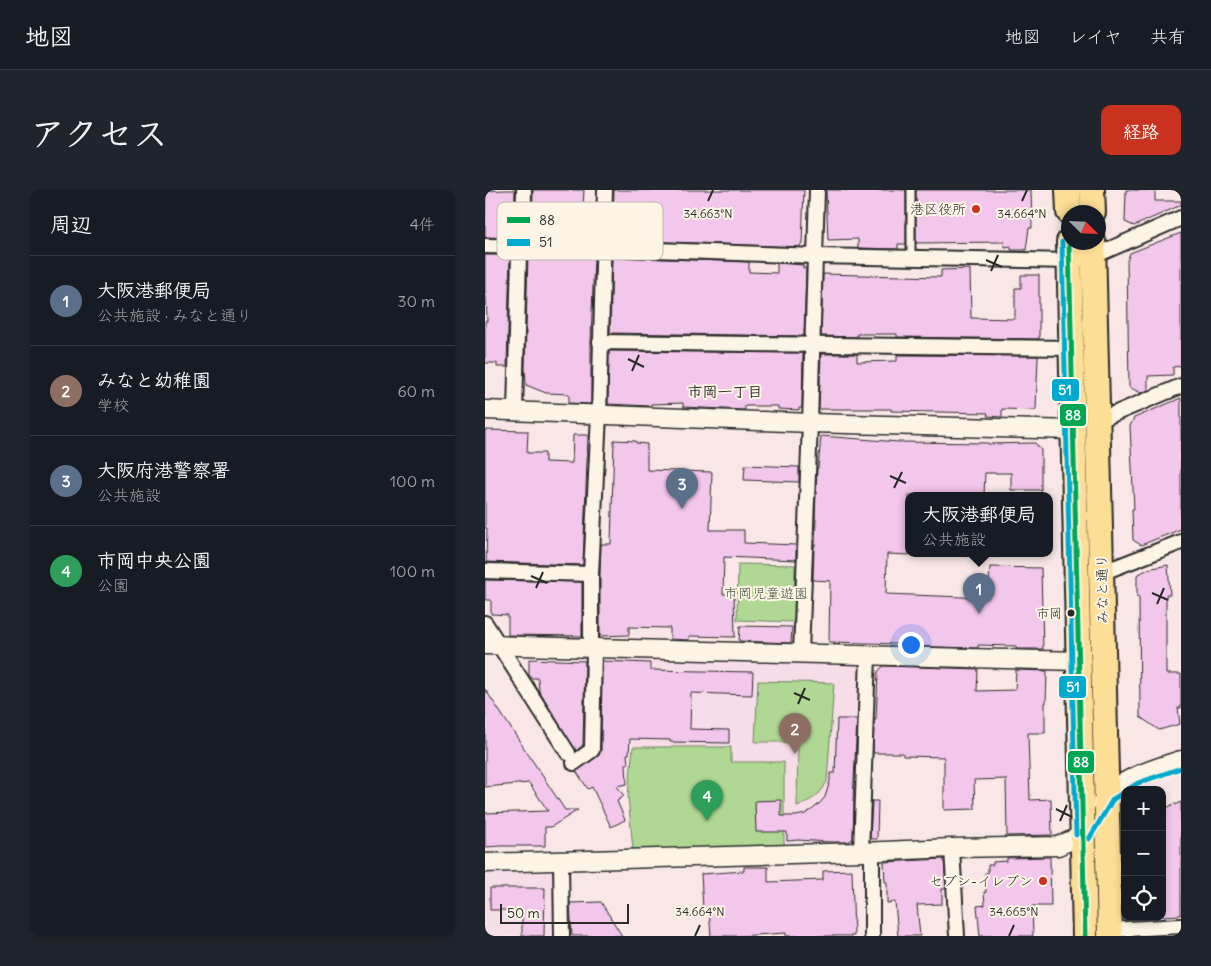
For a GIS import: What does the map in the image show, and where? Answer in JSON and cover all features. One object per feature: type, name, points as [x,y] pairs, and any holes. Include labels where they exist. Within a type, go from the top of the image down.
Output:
[{"type":"highway","points":[[1068,190],[1069,205]]},
{"type":"highway","points":[[1092,190],[1093,205]]},
{"type":"highway","name":"みなと通り","points":[[1094,250],[1110,933]]},
{"type":"highway","name":"みなと通り","points":[[1069,252],[1085,936]]},
{"type":"street","points":[[801,653],[817,190]]},
{"type":"street","points":[[1106,245],[1181,218]]},
{"type":"street","points":[[663,250],[911,258],[1086,250]]},
{"type":"street","points":[[515,412],[519,260]]},
{"type":"street","points":[[485,623],[492,645],[571,758],[592,750],[593,648],[591,574],[599,416],[603,260]]},
{"type":"street","points":[[600,342],[1071,348]]},
{"type":"street","points":[[485,410],[599,416],[1074,430],[1181,386]]},
{"type":"street","points":[[1101,573],[1181,542]]},
{"type":"street","points":[[485,571],[591,574]]},
{"type":"street","points":[[492,645],[1079,661]]},
{"type":"street","points":[[868,656],[866,852],[873,936]]},
{"type":"street","points":[[485,862],[1058,846],[1083,835],[1107,794],[1135,776],[1181,760]]},
{"type":"street","points":[[952,848],[957,936]]},
{"type":"street","points":[[561,860],[563,936]]},
{"type":"street","points":[[1110,933],[1181,926]]},
{"type":"lane","points":[[911,190],[911,258]]},
{"type":"shaded area","points":[[598,657],[861,663],[856,843],[784,846],[784,762],[731,762],[731,747],[633,747],[633,741],[596,741]]},
{"type":"shaded area","points":[[554,872],[554,936],[485,936],[485,873]]},
{"type":"green space","name":"市岡児童遊園","points":[[738,564],[795,565],[794,622],[737,620]]},
{"type":"green space","points":[[758,681],[834,683],[827,781],[815,797],[797,806],[798,742],[755,742]]},
{"type":"green space","points":[[633,747],[731,747],[731,762],[784,762],[784,846],[633,850],[628,796]]},
{"type":"building","points":[[515,190],[515,202],[497,202],[497,237],[485,237],[486,191]]},
{"type":"building","points":[[533,190],[584,190],[583,202],[533,202]]},
{"type":"building","points":[[614,190],[804,190],[802,243],[799,247],[663,242],[663,202],[614,202]]},
{"type":"building","points":[[826,190],[906,190],[906,244],[898,244],[898,249],[858,248],[858,239],[828,240]]},
{"type":"building","name":"港区役所","points":[[916,190],[1031,190],[1032,228],[1029,228],[1026,250],[1011,250],[1011,246],[1005,247],[1004,242],[916,243]]},
{"type":"building","points":[[1126,190],[1155,190],[1155,201],[1181,201],[1181,205],[1134,226],[1125,222]]},
{"type":"building","points":[[1181,233],[1181,366],[1173,367],[1173,375],[1148,376],[1148,390],[1141,393],[1129,387],[1127,261],[1130,253]]},
{"type":"building","points":[[485,255],[497,255],[497,260],[510,260],[507,367],[497,367],[497,363],[485,363],[485,321],[487,321]]},
{"type":"building","points":[[663,259],[749,262],[749,272],[777,273],[777,263],[803,265],[803,268],[806,268],[804,336],[610,333],[612,260]]},
{"type":"building","points":[[528,260],[594,260],[591,404],[569,403],[569,394],[546,393],[526,385]]},
{"type":"building","points":[[970,269],[971,318],[1015,319],[1015,288],[1021,288],[1021,275],[1039,275],[1039,339],[897,337],[897,334],[857,334],[857,337],[821,336],[823,274],[941,277],[941,270]]},
{"type":"building","points":[[609,351],[803,353],[802,408],[799,408],[799,410],[778,409],[778,406],[745,406],[745,410],[683,407],[683,403],[651,404],[651,406],[608,404]]},
{"type":"building","points":[[821,354],[857,354],[857,362],[897,361],[897,355],[1038,356],[1036,410],[1002,409],[1002,417],[987,416],[988,413],[891,411],[891,409],[819,409]]},
{"type":"building","points":[[1181,398],[1181,529],[1141,545],[1133,540],[1132,509],[1134,509],[1130,426],[1134,418]]},
{"type":"building","points":[[485,430],[528,431],[527,453],[545,453],[545,462],[572,463],[573,435],[588,435],[583,565],[486,562]]},
{"type":"building","points":[[821,436],[899,442],[1035,443],[1041,450],[1041,490],[1011,490],[1011,473],[985,473],[984,492],[905,492],[905,555],[887,554],[886,594],[988,598],[990,567],[1041,568],[1043,649],[1016,649],[1016,646],[978,645],[978,648],[829,642],[830,581],[813,580]]},
{"type":"building","points":[[614,440],[636,441],[636,443],[647,444],[647,470],[712,472],[710,530],[744,530],[744,543],[796,545],[796,560],[724,557],[723,594],[734,594],[735,637],[689,636],[689,640],[670,639],[670,628],[629,627],[629,635],[600,636],[601,544],[611,544]]},
{"type":"building","points":[[745,465],[799,467],[799,482],[744,480]]},
{"type":"building","points":[[1168,565],[1170,595],[1166,595],[1166,674],[1181,674],[1181,708],[1178,708],[1180,724],[1159,730],[1140,717],[1139,597],[1137,597],[1137,575],[1148,569]]},
{"type":"building","points":[[485,580],[582,582],[582,636],[508,635],[508,615],[491,614],[491,600],[485,600]]},
{"type":"building","points":[[740,626],[792,627],[791,643],[739,641]]},
{"type":"building","points":[[529,659],[585,661],[583,745],[576,751],[539,691],[538,678],[531,678],[529,675]]},
{"type":"building","points":[[602,661],[650,663],[650,670],[753,672],[752,695],[691,693],[690,729],[729,730],[729,743],[630,739],[629,754],[627,754],[628,764],[626,764],[627,784],[617,786],[624,796],[617,801],[625,820],[611,827],[592,787],[588,789],[576,771],[597,757],[601,751]]},
{"type":"building","points":[[883,666],[978,669],[977,691],[1015,690],[1016,670],[1047,671],[1045,733],[1028,733],[1030,800],[1051,799],[1052,835],[1007,836],[1006,779],[974,780],[975,809],[944,810],[944,757],[903,756],[903,753],[873,753],[878,672]]},
{"type":"building","points":[[485,689],[565,810],[578,810],[551,827],[545,827],[545,846],[485,847],[485,813],[548,811],[529,783],[485,787]]},
{"type":"building","points":[[837,719],[857,719],[853,839],[848,842],[787,841],[787,832],[756,832],[755,801],[781,800],[781,816],[796,816],[805,814],[813,809],[825,797],[830,781],[830,773],[835,773]]},
{"type":"building","points":[[872,801],[878,801],[877,839],[870,839]]},
{"type":"building","points":[[1181,802],[1181,915],[1166,916],[1166,809],[1175,803],[1176,805]]},
{"type":"building","points":[[1050,857],[1051,906],[1032,906],[1033,936],[980,936],[977,906],[985,905],[985,873],[988,873],[988,865],[993,865],[993,862],[1007,861],[1007,858]]},
{"type":"building","points":[[944,859],[946,889],[942,889],[942,904],[917,905],[920,936],[898,936],[895,902],[887,903],[887,882],[885,882],[884,862]]},
{"type":"building","points":[[744,867],[768,867],[768,882],[823,880],[823,871],[852,870],[854,936],[786,936],[786,933],[711,936],[709,909],[703,909],[701,874],[744,871]]},
{"type":"building","points":[[490,888],[545,888],[544,936],[522,936],[522,910],[490,910]]},
{"type":"building","points":[[601,902],[622,936],[572,936],[570,903]]},
{"type":"transit line","name":"51","points":[[1062,250],[1076,835]]},
{"type":"transit line","name":"88","points":[[1069,250],[1085,936]]},
{"type":"transit line","name":"51","points":[[1133,786],[1181,768]]},
{"type":"transit line","name":"51","points":[[1089,839],[1113,799],[1121,794]]},
{"type":"place","name":"港区役所","points":[[976,209]]},
{"type":"place","name":"大阪府港警察署","points":[[682,509]]},
{"type":"place","name":"市岡","points":[[1071,613]]},
{"type":"place","name":"大阪港郵便局","points":[[979,614]]},
{"type":"place","name":"みなと幼稚園","points":[[795,754]]},
{"type":"place","name":"市岡中央公園","points":[[707,821]]},
{"type":"place","name":"セブン-イレブン","points":[[1043,881]]},
{"type":"district","name":"市岡一丁目","points":[[725,392]]}]
